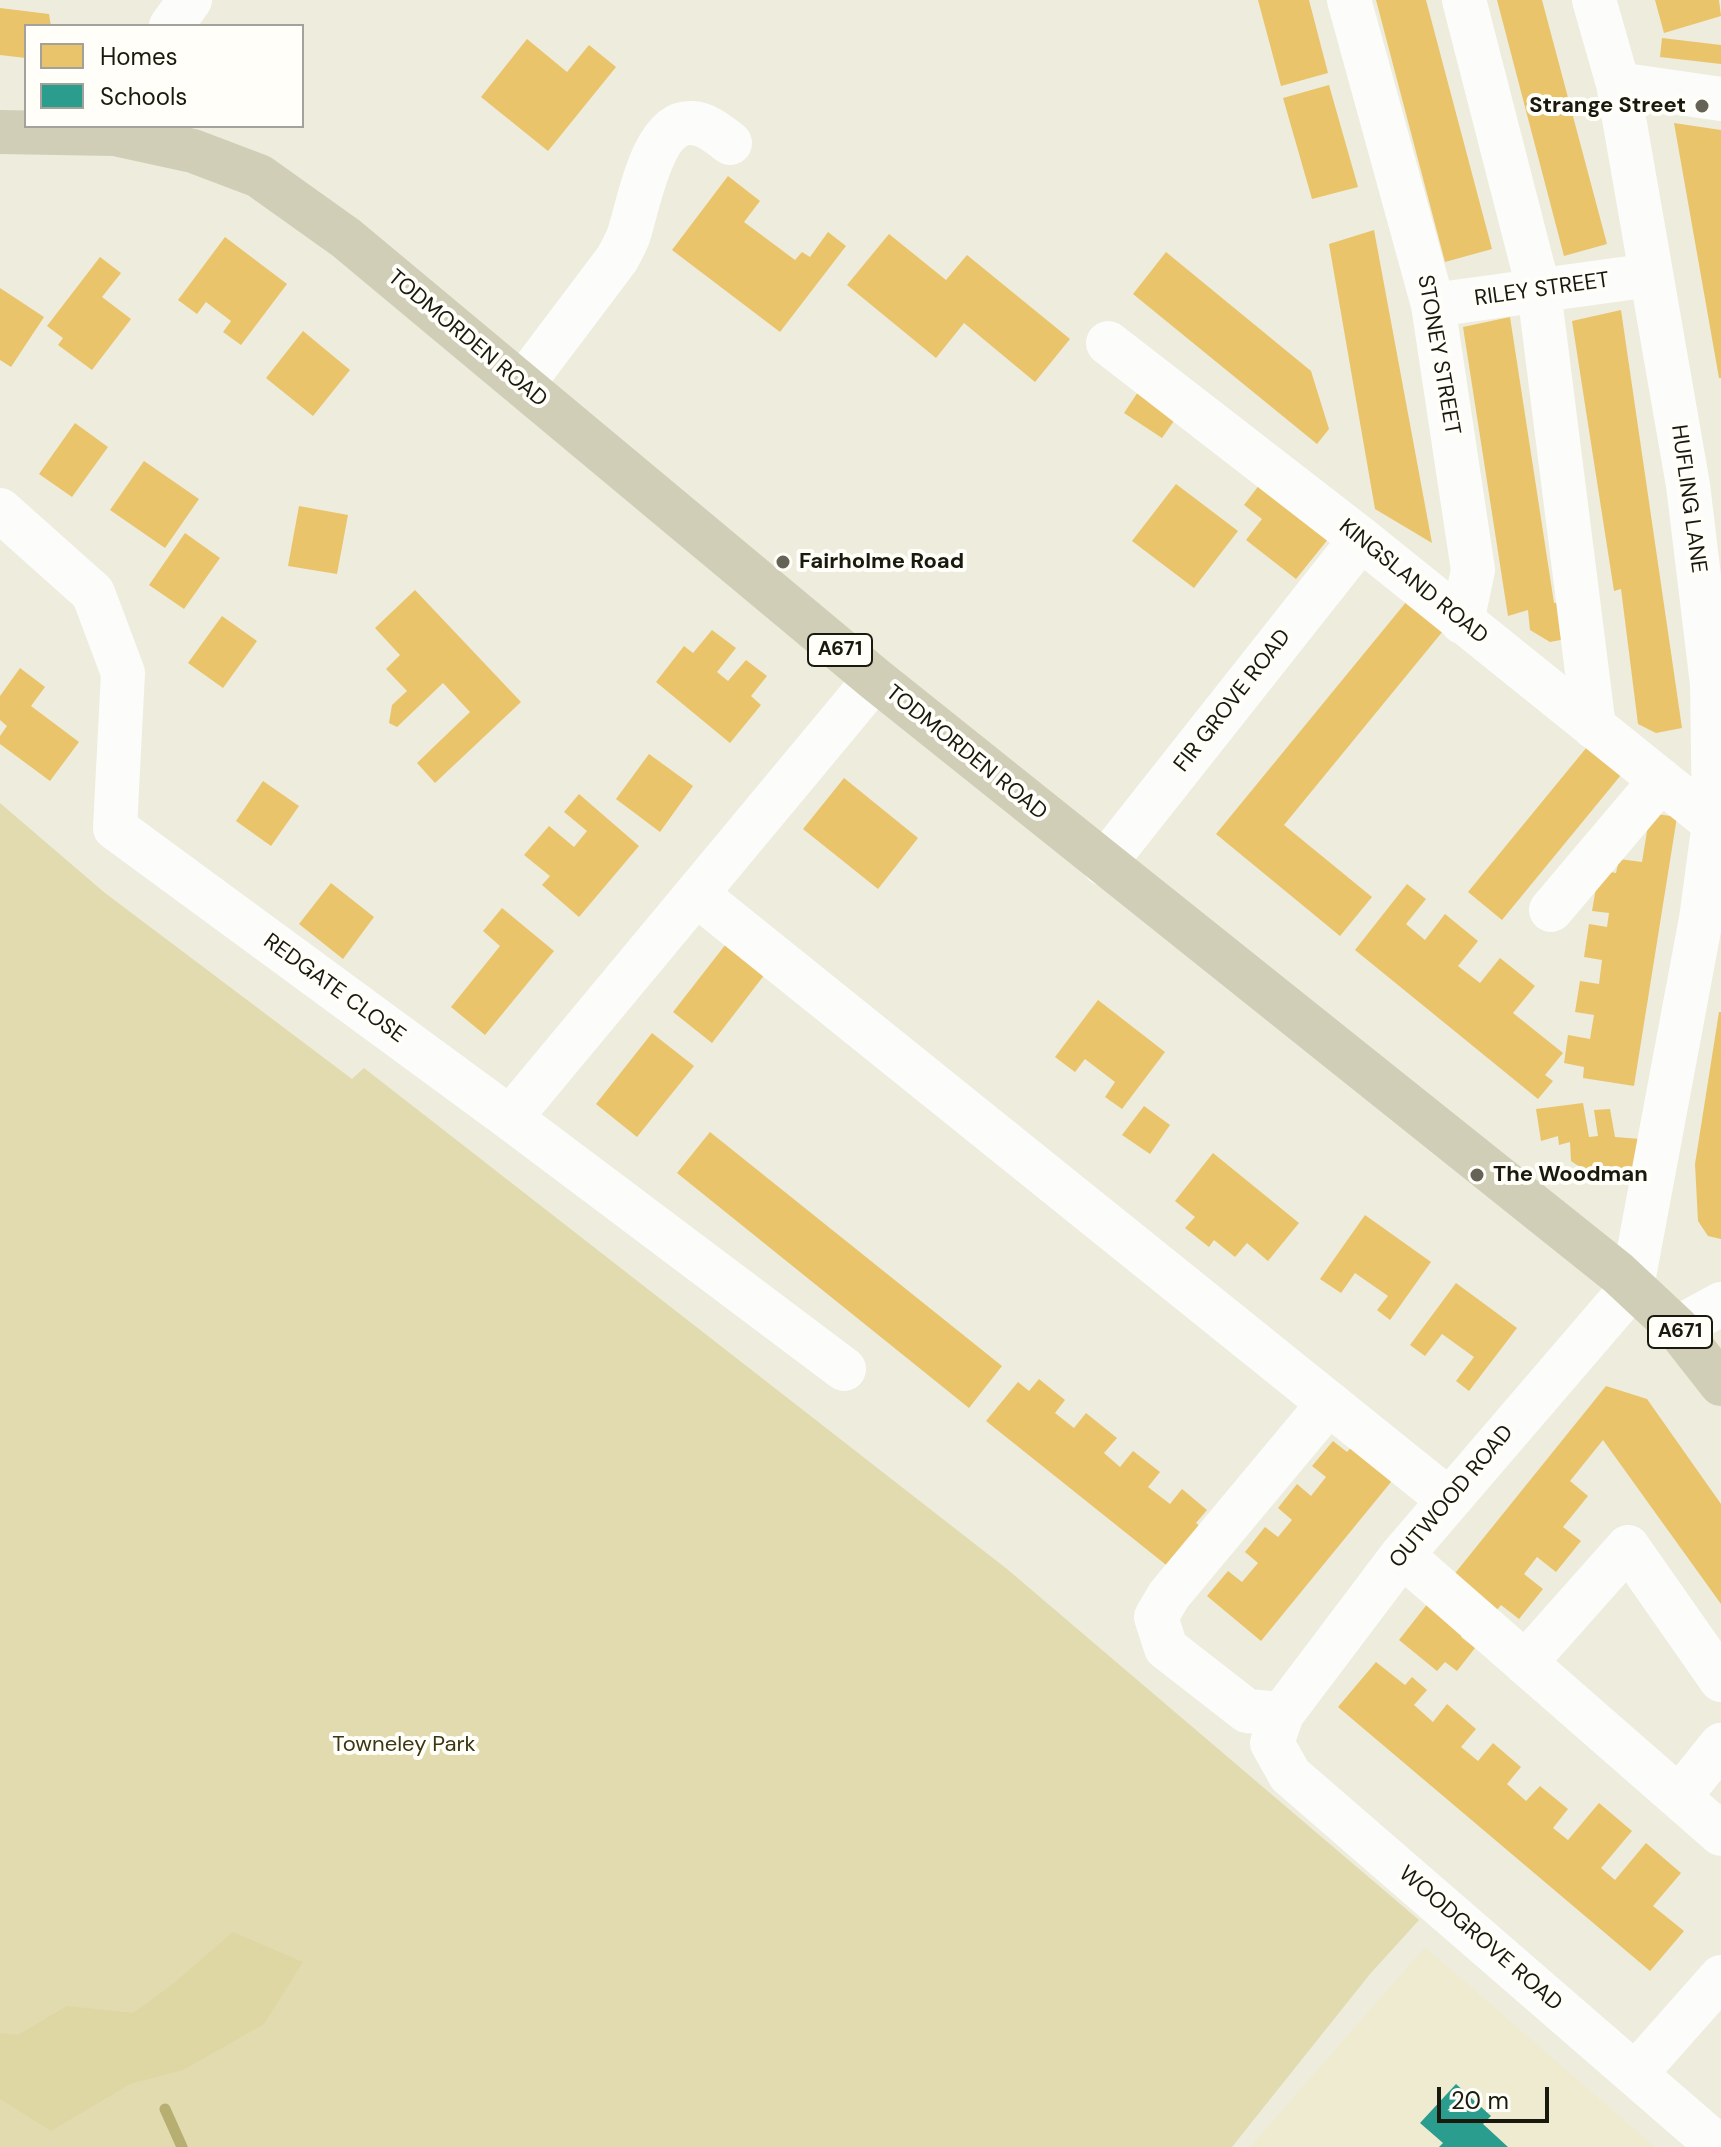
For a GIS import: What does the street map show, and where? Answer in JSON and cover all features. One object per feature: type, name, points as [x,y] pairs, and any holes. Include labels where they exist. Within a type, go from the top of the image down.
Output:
[{"type":"highway","name":"TODMORDEN ROAD","points":[[0,132],[115,134],[193,151],[259,176],[346,238],[875,679],[1632,1287],[1677,1328],[1721,1384]]},
{"type":"street","points":[[172,24],[190,0]]},
{"type":"street","name":"STONEY STREET","points":[[1349,0],[1433,305],[1473,570],[1462,622]]},
{"type":"street","points":[[1464,0],[1539,291],[1594,727]]},
{"type":"street","name":"HUFLING LANE","points":[[1594,0],[1618,84],[1688,485],[1712,684],[1714,823],[1711,920],[1632,1287]]},
{"type":"street","points":[[1618,84],[1721,99]]},
{"type":"street","points":[[522,385],[617,259],[628,237],[645,175],[662,143],[675,127],[689,122],[708,126],[730,143]]},
{"type":"street","name":"RILEY STREET","points":[[1433,305],[1651,275]]},
{"type":"street","name":"KINGSLAND ROAD","points":[[1108,343],[1361,539],[1714,823]]},
{"type":"street","name":"REDGATE CLOSE","points":[[0,510],[93,593],[123,673],[115,828],[510,1118],[844,1369]]},
{"type":"street","name":"FIR GROVE ROAD","points":[[1104,864],[1361,539]]},
{"type":"street","points":[[510,1118],[875,679]]},
{"type":"street","points":[[1551,910],[1661,780]]},
{"type":"street","points":[[696,894],[1449,1500]]},
{"type":"street","name":"OUTWOOD ROAD","points":[[1282,1714],[1402,1555],[1632,1287]]},
{"type":"street","points":[[1677,1328],[1721,1304]]},
{"type":"street","points":[[1282,1714],[1247,1711],[1166,1648],[1156,1617],[1169,1595],[1329,1403]]},
{"type":"street","points":[[1525,1663],[1628,1547],[1721,1680]]},
{"type":"street","points":[[1402,1555],[1721,1834]]},
{"type":"street","name":"WOODGROVE ROAD","points":[[1282,1714],[1272,1743],[1290,1775],[1719,2147]]},
{"type":"street","points":[[1679,1797],[1721,1745]]},
{"type":"street","points":[[1636,2073],[1721,1977]]},
{"type":"shaded area","points":[[233,1932],[303,1962],[264,2024],[183,2070],[130,2084],[51,2131],[0,2099],[0,2033],[18,2035],[67,2006],[133,2013],[173,1984]]},
{"type":"shaded area","points":[[1425,1947],[1655,2147],[1250,2147]]},
{"type":"green space","name":"Towneley Park","points":[[0,803],[105,893],[352,1079],[364,1068],[1007,1569],[1419,1920],[1370,1974],[1232,2147],[0,2147]]},
{"type":"building: Homes","points":[[1258,0],[1309,0],[1328,73],[1281,86]]},
{"type":"building: Homes","points":[[1376,0],[1426,0],[1492,249],[1445,262]]},
{"type":"building: Homes","points":[[1497,0],[1542,0],[1607,244],[1564,256]]},
{"type":"building: Homes","points":[[1655,0],[1719,0],[1721,16],[1664,33]]},
{"type":"building: Homes","points":[[0,8],[49,14],[51,24],[24,24],[24,58],[0,55]]},
{"type":"building: Homes","points":[[1662,38],[1721,45],[1721,64],[1660,57]]},
{"type":"building: Homes","points":[[527,39],[567,72],[589,45],[616,67],[548,151],[481,97]]},
{"type":"building: Homes","points":[[1329,85],[1358,187],[1312,199],[1283,98]]},
{"type":"building: Homes","points":[[1674,123],[1721,130],[1721,378],[1719,378]]},
{"type":"building: Homes","points":[[728,176],[760,201],[744,222],[795,260],[802,252],[810,257],[828,232],[846,246],[780,332],[672,250]]},
{"type":"building: Homes","points":[[1374,230],[1432,543],[1375,509],[1329,244]]},
{"type":"building: Homes","points":[[889,234],[946,280],[967,255],[1070,339],[1035,382],[964,323],[936,358],[847,285]]},
{"type":"building: Homes","points":[[225,237],[287,284],[241,345],[223,332],[231,321],[206,302],[197,314],[178,300]]},
{"type":"building: Homes","points":[[1166,252],[1311,371],[1329,429],[1317,444],[1133,294]]},
{"type":"building: Homes","points":[[100,257],[121,273],[102,297],[131,319],[92,370],[58,345],[63,338],[47,326]]},
{"type":"building: Homes","points":[[0,288],[44,317],[11,367],[0,360]]},
{"type":"building: Homes","points":[[1621,310],[1682,728],[1656,733],[1638,724],[1621,589],[1614,591],[1572,321]]},
{"type":"building: Homes","points":[[1510,317],[1554,603],[1567,602],[1571,638],[1550,642],[1530,630],[1528,610],[1508,616],[1463,327]]},
{"type":"building: Homes","points":[[303,331],[350,370],[313,416],[266,378]]},
{"type":"building: Homes","points":[[1138,392],[1176,418],[1162,438],[1124,413]]},
{"type":"building: Homes","points":[[75,423],[108,447],[72,497],[39,474]]},
{"type":"building: Homes","points":[[144,461],[199,499],[165,548],[110,510]]},
{"type":"building: Homes","points":[[1263,480],[1333,533],[1296,579],[1246,540],[1262,519],[1244,505]]},
{"type":"building: Homes","points":[[1176,484],[1238,531],[1194,588],[1132,541]]},
{"type":"building: Homes","points":[[299,506],[348,515],[337,574],[288,566]]},
{"type":"building: Homes","points":[[185,533],[220,558],[184,609],[149,585]]},
{"type":"building: Homes","points":[[415,590],[521,702],[435,783],[417,763],[470,712],[443,683],[397,727],[389,723],[392,705],[407,691],[386,669],[400,655],[375,628]]},
{"type":"building: Homes","points":[[1407,601],[1443,631],[1284,825],[1372,897],[1340,936],[1216,834]]},
{"type":"building: Homes","points":[[222,616],[257,641],[223,688],[188,663]]},
{"type":"building: Homes","points":[[712,630],[736,648],[717,672],[728,681],[746,660],[767,676],[751,696],[761,705],[730,743],[656,682],[684,646],[693,653]]},
{"type":"building: Homes","points":[[20,668],[45,687],[31,706],[79,742],[50,781],[0,744],[0,736],[7,726],[0,720],[0,696]]},
{"type":"building: Homes","points":[[1587,747],[1621,775],[1502,920],[1468,892]]},
{"type":"building: Homes","points":[[649,754],[693,786],[660,832],[616,799]]},
{"type":"building: Homes","points":[[844,778],[918,838],[878,889],[803,829]]},
{"type":"building: Homes","points":[[263,781],[299,806],[271,846],[236,821]]},
{"type":"building: Homes","points":[[579,794],[639,846],[579,917],[542,885],[550,876],[524,855],[549,826],[574,847],[587,831],[564,812]]},
{"type":"building: Homes","points":[[1650,813],[1677,817],[1634,1086],[1583,1078],[1584,1067],[1564,1063],[1568,1035],[1590,1039],[1594,1015],[1575,1012],[1580,981],[1599,984],[1602,960],[1584,957],[1589,924],[1607,927],[1609,913],[1592,911],[1599,870],[1616,873],[1619,859],[1642,862]]},
{"type":"building: Homes","points":[[331,883],[374,917],[343,959],[299,924]]},
{"type":"building: Homes","points":[[1407,884],[1426,899],[1406,924],[1425,940],[1445,914],[1478,941],[1458,966],[1480,983],[1500,958],[1535,986],[1513,1013],[1563,1053],[1545,1075],[1553,1081],[1538,1099],[1355,950]]},
{"type":"building: Homes","points":[[502,908],[554,951],[485,1035],[451,1007],[500,946],[483,931]]},
{"type":"building: Homes","points":[[733,935],[772,965],[712,1043],[673,1012]]},
{"type":"building: Homes","points":[[1098,1000],[1165,1052],[1122,1109],[1105,1097],[1115,1082],[1085,1059],[1075,1072],[1055,1057]]},
{"type":"building: Homes","points":[[1719,1012],[1721,1239],[1708,1236],[1698,1221],[1695,1164]]},
{"type":"building: Homes","points":[[652,1033],[694,1066],[637,1137],[596,1104]]},
{"type":"building: Homes","points":[[1583,1103],[1589,1137],[1598,1136],[1594,1110],[1610,1109],[1615,1137],[1640,1139],[1636,1180],[1599,1179],[1600,1168],[1583,1169],[1571,1161],[1570,1142],[1559,1145],[1558,1136],[1541,1141],[1536,1109]]},
{"type":"building: Homes","points":[[1144,1106],[1170,1125],[1150,1154],[1122,1135]]},
{"type":"building: Homes","points":[[710,1132],[1002,1366],[969,1408],[677,1173]]},
{"type":"building: Homes","points":[[1213,1153],[1299,1223],[1268,1261],[1247,1243],[1235,1257],[1214,1240],[1209,1247],[1185,1228],[1195,1217],[1175,1201]]},
{"type":"building: Homes","points":[[1365,1215],[1431,1262],[1390,1320],[1377,1310],[1388,1296],[1355,1273],[1341,1293],[1320,1279]]},
{"type":"building: Homes","points":[[1456,1283],[1517,1328],[1469,1391],[1456,1381],[1474,1357],[1442,1334],[1425,1356],[1410,1345]]},
{"type":"building: Homes","points":[[1039,1379],[1065,1400],[1055,1413],[1074,1428],[1086,1413],[1117,1438],[1104,1453],[1120,1467],[1133,1451],[1160,1472],[1148,1487],[1170,1504],[1182,1489],[1207,1510],[1196,1523],[1207,1532],[1175,1572],[986,1421],[1018,1382],[1029,1391]]},
{"type":"building: Homes","points":[[1606,1386],[1647,1399],[1721,1504],[1721,1604],[1603,1440],[1570,1481],[1588,1496],[1563,1527],[1581,1541],[1556,1572],[1537,1557],[1524,1574],[1543,1589],[1519,1619],[1501,1605],[1495,1612],[1452,1577]]},
{"type":"building: Homes","points":[[1359,1438],[1400,1471],[1261,1641],[1207,1596],[1228,1571],[1242,1582],[1258,1563],[1245,1552],[1265,1527],[1278,1537],[1292,1520],[1278,1508],[1297,1484],[1311,1496],[1326,1477],[1312,1466],[1333,1441],[1347,1452]]},
{"type":"building: Homes","points":[[1432,1598],[1469,1628],[1461,1637],[1475,1648],[1457,1671],[1445,1662],[1437,1671],[1399,1640]]},
{"type":"building: Homes","points":[[1376,1662],[1405,1685],[1412,1677],[1427,1690],[1414,1705],[1433,1722],[1447,1704],[1476,1729],[1461,1747],[1478,1761],[1493,1743],[1521,1767],[1507,1784],[1526,1801],[1540,1786],[1568,1809],[1553,1828],[1568,1840],[1599,1803],[1632,1831],[1601,1868],[1615,1880],[1646,1843],[1681,1873],[1653,1906],[1684,1931],[1650,1971],[1338,1707]]},
{"type":"building: Schools","points":[[1456,2084],[1491,2116],[1483,2124],[1508,2147],[1439,2147],[1443,2143],[1420,2123]]},
{"type":"waterway","points":[[165,2109],[182,2147]]},
{"type":"place","name":"Strange Street","points":[[1702,106]]},
{"type":"place","name":"Fairholme Road","points":[[783,562]]},
{"type":"place","name":"The Woodman","points":[[1477,1175]]}]
